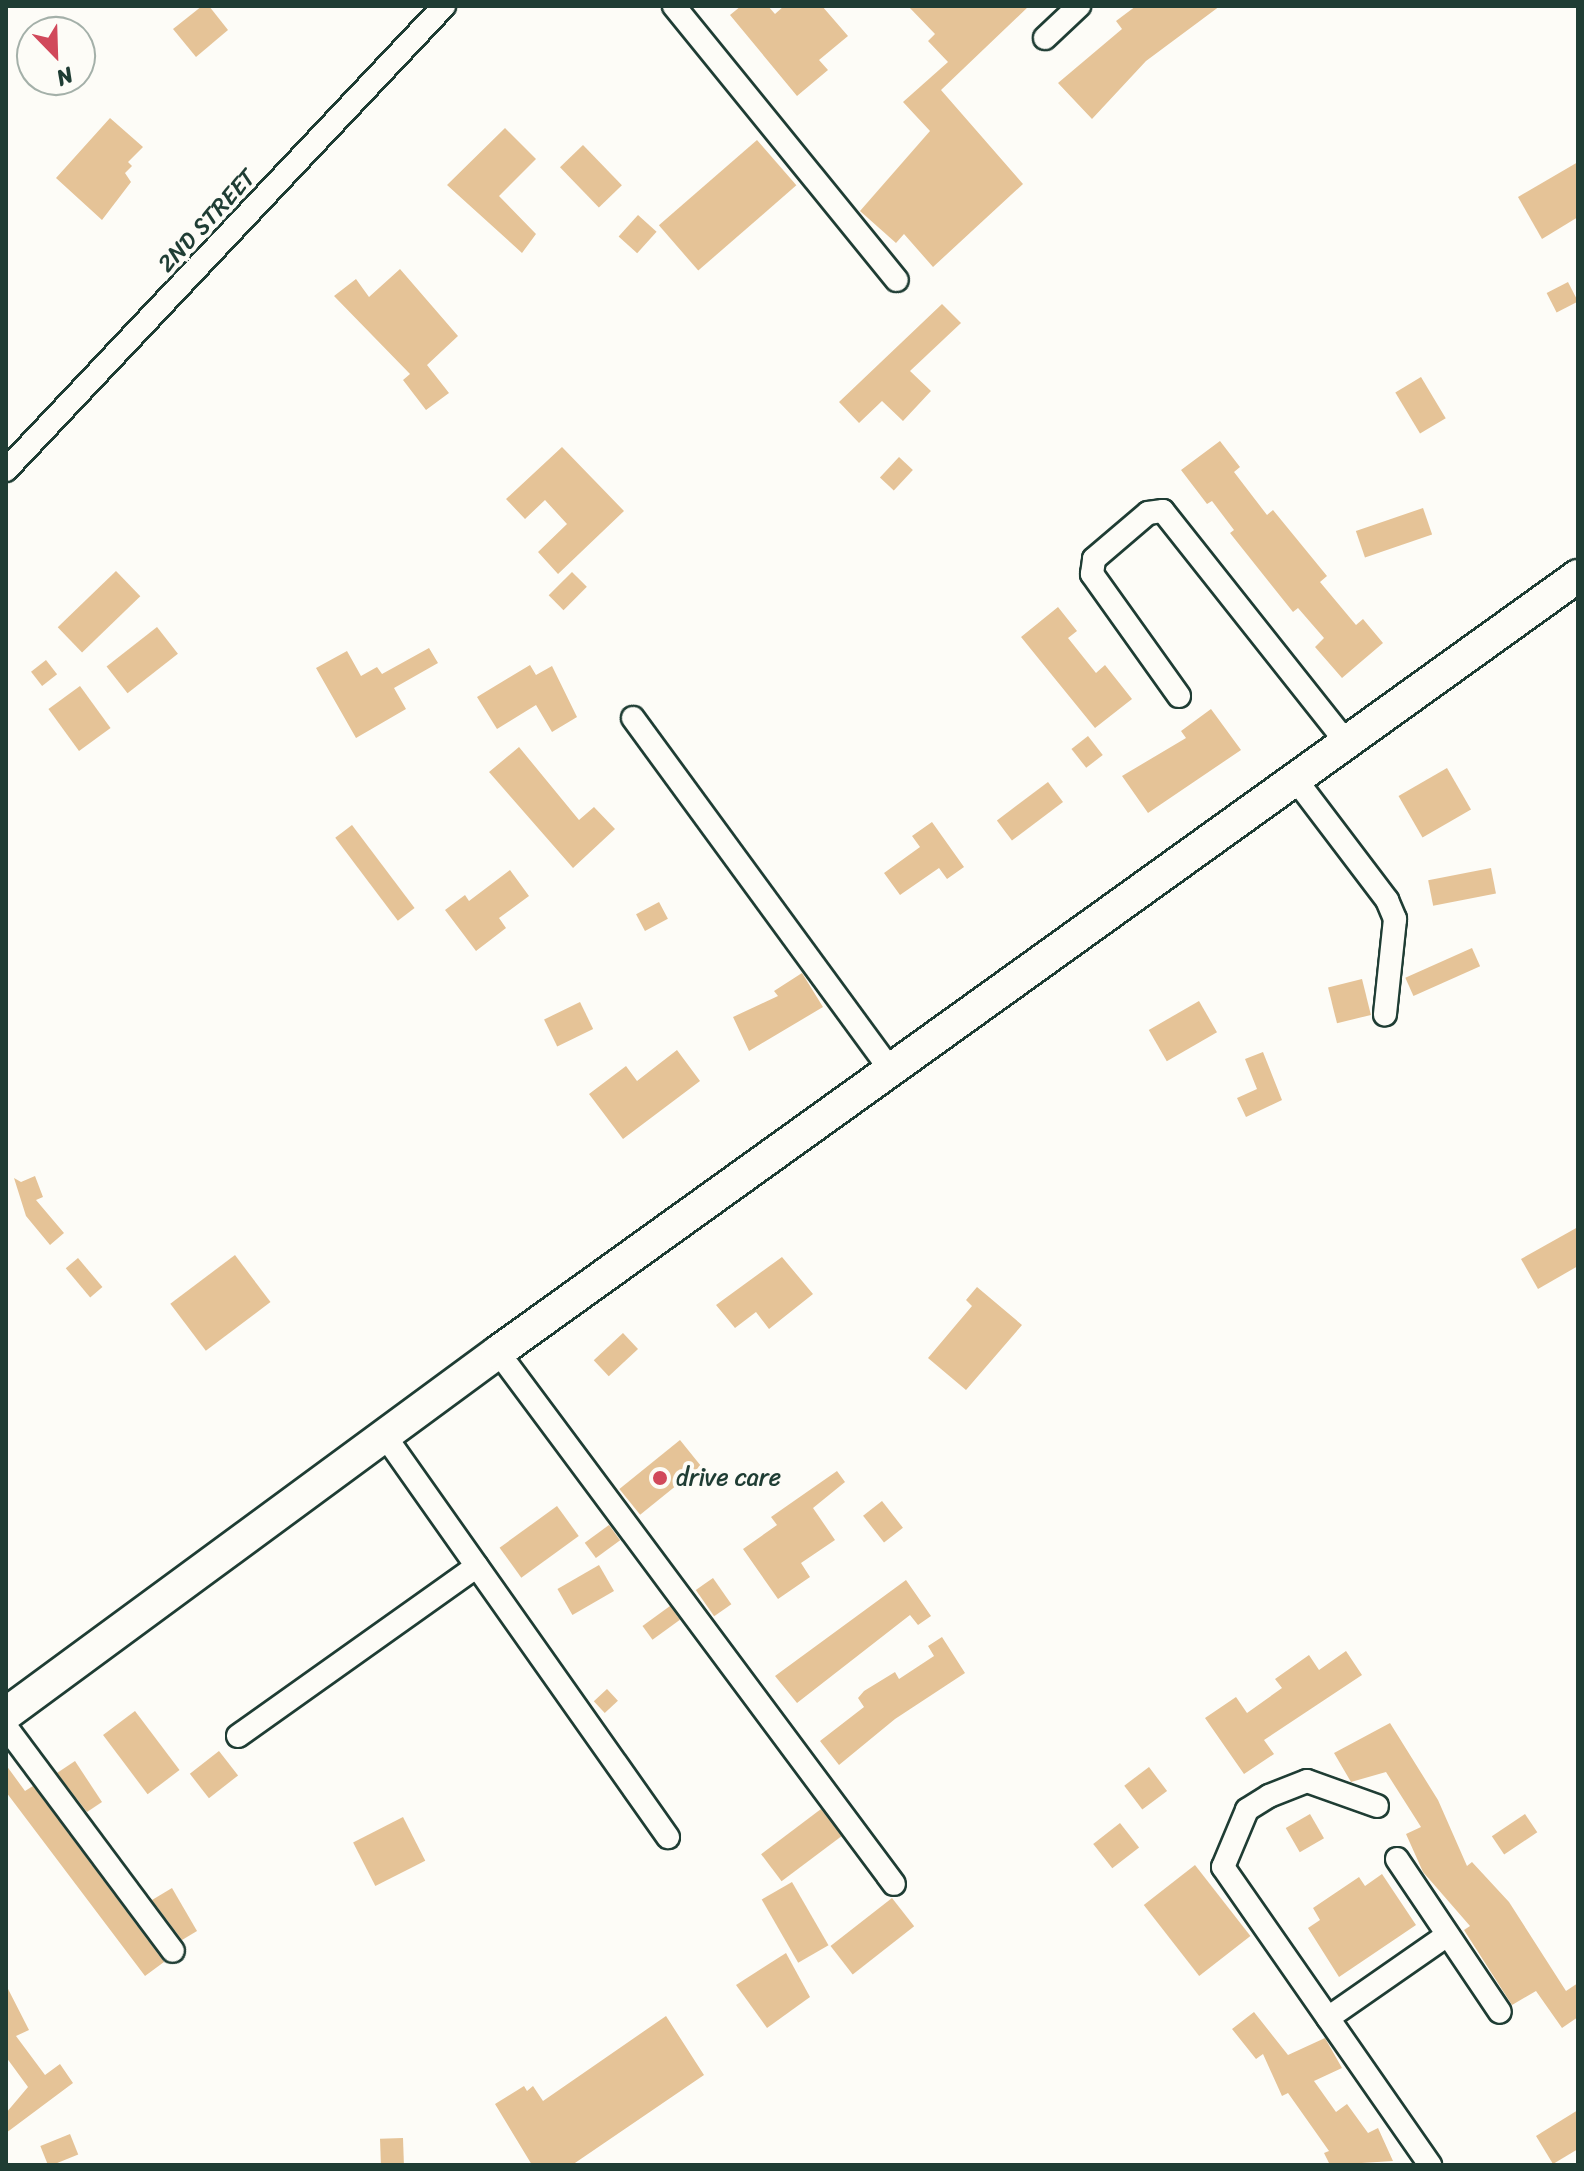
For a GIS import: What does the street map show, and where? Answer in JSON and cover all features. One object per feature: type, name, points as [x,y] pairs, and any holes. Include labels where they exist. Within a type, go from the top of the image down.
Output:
[{"type":"main road","points":[[6,1714],[498,1352],[1578,576]]},
{"type":"street","name":"2ND STREET","points":[[6,470],[444,6]]},
{"type":"street","points":[[674,6],[897,280]]},
{"type":"street","points":[[1045,38],[1079,6]]},
{"type":"street","points":[[1179,696],[1092,574],[1094,559],[1148,513],[1163,511],[1347,743]]},
{"type":"street","points":[[633,718],[891,1071]]},
{"type":"street","points":[[1296,780],[1387,900],[1395,919],[1385,1014]]},
{"type":"street","points":[[498,1352],[894,1884]]},
{"type":"street","points":[[385,1436],[668,1837]]},
{"type":"street","points":[[238,1736],[477,1566]]},
{"type":"street","points":[[6,1727],[173,1951]]},
{"type":"street","points":[[1377,1806],[1307,1781],[1294,1786],[1247,1810],[1223,1867],[1430,2165]]},
{"type":"street","points":[[1397,1859],[1500,2012]]},
{"type":"street","points":[[1328,2018],[1446,1936]]},
{"type":"building","points":[[202,6],[209,6],[228,30],[196,57],[173,29]]},
{"type":"building","points":[[741,6],[768,6],[775,14],[784,6],[822,6],[848,36],[819,60],[828,70],[797,96],[730,15]]},
{"type":"building","points":[[908,6],[1029,6],[941,90],[1023,184],[933,267],[904,234],[896,243],[860,211],[930,131],[903,102],[948,62],[928,41],[935,34]]},
{"type":"building","points":[[1136,6],[1220,6],[1146,61],[1092,119],[1058,83],[1122,29],[1116,21]]},
{"type":"building","points":[[110,118],[143,147],[128,162],[132,166],[125,173],[131,182],[102,220],[56,178]]},
{"type":"building","points":[[505,128],[536,159],[499,196],[536,234],[522,253],[447,185]]},
{"type":"building","points":[[757,140],[796,185],[698,271],[659,225]]},
{"type":"building","points":[[583,145],[622,185],[599,208],[560,167]]},
{"type":"building","points":[[1578,162],[1578,217],[1542,239],[1518,197]]},
{"type":"building","points":[[638,215],[657,232],[637,253],[619,237]]},
{"type":"building","points":[[400,269],[458,336],[427,365],[449,393],[426,410],[403,380],[410,374],[334,296],[356,279],[369,297]]},
{"type":"building","points":[[1568,282],[1578,302],[1557,312],[1547,293]]},
{"type":"building","points":[[942,304],[961,323],[910,371],[931,391],[903,421],[882,401],[859,423],[839,402]]},
{"type":"building","points":[[1421,377],[1446,418],[1420,434],[1395,392]]},
{"type":"building","points":[[1220,441],[1240,467],[1234,472],[1267,515],[1273,510],[1327,576],[1320,582],[1356,625],[1363,619],[1383,643],[1342,678],[1315,647],[1324,638],[1298,608],[1293,612],[1230,533],[1234,530],[1212,501],[1207,504],[1181,470]]},
{"type":"building","points":[[562,447],[624,511],[558,574],[538,552],[567,524],[545,500],[525,519],[506,499]]},
{"type":"building","points":[[899,457],[913,470],[894,490],[880,477]]},
{"type":"building","points":[[1423,508],[1432,534],[1365,558],[1356,531]]},
{"type":"building","points":[[116,571],[140,596],[82,652],[58,627]]},
{"type":"building","points":[[572,572],[587,587],[564,610],[549,595]]},
{"type":"building","points":[[1058,607],[1077,631],[1068,638],[1096,673],[1105,665],[1132,699],[1095,728],[1021,637]]},
{"type":"building","points":[[157,627],[178,654],[127,693],[107,666]]},
{"type":"building","points":[[429,648],[438,663],[394,688],[406,709],[356,738],[316,668],[347,651],[361,676],[377,667],[382,674]]},
{"type":"building","points":[[46,660],[57,674],[42,686],[31,672]]},
{"type":"building","points":[[530,665],[536,675],[552,666],[577,717],[552,732],[536,705],[497,729],[477,697]]},
{"type":"building","points":[[80,686],[111,728],[79,751],[48,709]]},
{"type":"building","points":[[1211,709],[1241,750],[1148,813],[1122,776],[1186,738],[1181,731]]},
{"type":"building","points":[[1088,736],[1103,755],[1086,768],[1071,749]]},
{"type":"building","points":[[519,747],[579,820],[594,807],[615,829],[573,868],[489,772]]},
{"type":"building","points":[[1447,768],[1471,810],[1423,838],[1399,796]]},
{"type":"building","points":[[1048,782],[1063,802],[1012,840],[997,821]]},
{"type":"building","points":[[932,822],[964,867],[947,879],[939,868],[900,895],[884,873],[920,847],[912,836]]},
{"type":"building","points":[[352,825],[415,908],[398,921],[335,838]]},
{"type":"building","points":[[1491,868],[1496,894],[1433,906],[1428,880]]},
{"type":"building","points":[[510,870],[529,896],[499,918],[506,928],[476,951],[445,910],[465,895],[469,901]]},
{"type":"building","points":[[659,902],[668,919],[645,931],[636,914]]},
{"type":"building","points":[[1472,948],[1480,966],[1413,996],[1405,978]]},
{"type":"building","points":[[802,973],[823,1007],[749,1051],[733,1017],[778,996],[774,991]]},
{"type":"building","points":[[1362,979],[1371,1015],[1337,1023],[1328,987]]},
{"type":"building","points":[[1199,1001],[1217,1032],[1167,1061],[1149,1030]]},
{"type":"building","points":[[580,1002],[593,1029],[557,1046],[544,1020]]},
{"type":"building","points":[[677,1050],[700,1081],[623,1139],[589,1094],[626,1066],[637,1081]]},
{"type":"building","points":[[1263,1052],[1282,1100],[1246,1117],[1237,1098],[1257,1089],[1245,1059]]},
{"type":"building","points":[[35,1176],[43,1197],[36,1200],[64,1233],[50,1245],[26,1216],[14,1178],[21,1182]]},
{"type":"building","points":[[1578,1227],[1578,1266],[1538,1289],[1521,1259]]},
{"type":"building","points":[[235,1255],[271,1302],[206,1351],[170,1304]]},
{"type":"building","points":[[782,1257],[813,1294],[769,1329],[756,1312],[735,1328],[716,1305]]},
{"type":"building","points":[[78,1258],[102,1287],[90,1297],[66,1268]]},
{"type":"building","points":[[977,1287],[1022,1325],[966,1390],[928,1358],[972,1306],[966,1300]]},
{"type":"building","points":[[623,1333],[638,1349],[609,1376],[594,1360]]},
{"type":"building","name":"drive care","points":[[680,1440],[701,1466],[640,1515],[619,1489]]},
{"type":"building","points":[[837,1471],[845,1482],[813,1508],[835,1540],[801,1563],[810,1577],[778,1599],[743,1549],[777,1525],[771,1517]]},
{"type":"building","points":[[882,1501],[903,1528],[884,1543],[863,1516]]},
{"type":"building","points":[[557,1506],[579,1536],[521,1578],[500,1548]]},
{"type":"building","points":[[609,1525],[620,1540],[596,1558],[585,1543]]},
{"type":"building","points":[[599,1565],[614,1591],[572,1615],[557,1589]]},
{"type":"building","points":[[713,1578],[731,1604],[714,1616],[696,1590]]},
{"type":"building","points":[[906,1580],[931,1616],[918,1625],[910,1615],[797,1703],[775,1676]]},
{"type":"building","points":[[670,1606],[680,1620],[652,1640],[642,1626]]},
{"type":"building","points":[[942,1637],[965,1673],[895,1719],[839,1765],[820,1741],[864,1707],[858,1698],[864,1691],[895,1672],[899,1679],[934,1656],[928,1646]]},
{"type":"building","points":[[1346,1651],[1362,1675],[1264,1740],[1274,1754],[1244,1774],[1205,1718],[1236,1697],[1247,1713],[1282,1688],[1275,1679],[1309,1655],[1319,1670]]},
{"type":"building","points":[[607,1689],[618,1701],[605,1713],[594,1701]]},
{"type":"building","points":[[135,1711],[180,1770],[148,1794],[103,1735]]},
{"type":"building","points":[[1390,1723],[1438,1800],[1467,1866],[1472,1862],[1509,1902],[1566,1991],[1578,1983],[1578,2017],[1562,2028],[1536,1991],[1512,2005],[1464,1930],[1470,1926],[1423,1872],[1406,1834],[1421,1827],[1386,1772],[1351,1782],[1334,1753]]},
{"type":"building","points":[[219,1751],[238,1775],[209,1798],[190,1774]]},
{"type":"building","points":[[75,1761],[102,1802],[87,1812],[57,1773]]},
{"type":"building","points":[[6,1765],[25,1791],[33,1786],[164,1962],[145,1976],[6,1792]]},
{"type":"building","points":[[1149,1767],[1167,1791],[1142,1810],[1124,1786]]},
{"type":"building","points":[[821,1809],[841,1836],[782,1881],[761,1854]]},
{"type":"building","points":[[1310,1814],[1324,1838],[1300,1852],[1286,1828]]},
{"type":"building","points":[[1525,1814],[1537,1832],[1504,1855],[1492,1836]]},
{"type":"building","points":[[403,1817],[425,1861],[375,1886],[353,1842]]},
{"type":"building","points":[[1120,1823],[1139,1847],[1112,1868],[1093,1844]]},
{"type":"building","points":[[1195,1865],[1250,1936],[1199,1976],[1144,1905]]},
{"type":"building","points":[[1382,1874],[1416,1925],[1339,1977],[1308,1928],[1320,1920],[1313,1908],[1359,1877],[1365,1886]]},
{"type":"building","points":[[792,1882],[828,1945],[798,1963],[762,1899]]},
{"type":"building","points":[[172,1888],[197,1931],[182,1940],[152,1900]]},
{"type":"building","points":[[892,1898],[914,1926],[853,1974],[831,1946]]},
{"type":"building","points":[[786,1953],[810,1997],[767,2028],[736,1985]]},
{"type":"building","points":[[6,1985],[29,2030],[16,2036],[45,2075],[60,2064],[73,2083],[6,2133],[6,2113],[28,2087],[6,2057]]},
{"type":"building","points":[[1254,2012],[1288,2055],[1325,2038],[1342,2068],[1314,2081],[1336,2112],[1347,2104],[1368,2133],[1378,2128],[1393,2161],[1330,2165],[1324,2153],[1329,2151],[1288,2093],[1282,2096],[1263,2054],[1256,2059],[1232,2029]]},
{"type":"building","points":[[666,2016],[704,2075],[572,2165],[532,2165],[495,2104],[524,2086],[527,2091],[533,2086],[543,2101]]},
{"type":"building","points":[[1578,2110],[1578,2149],[1553,2164],[1536,2136]]},
{"type":"building","points":[[70,2134],[78,2154],[48,2165],[40,2146]]},
{"type":"building","points":[[403,2138],[404,2165],[381,2165],[380,2139]]},
{"type":"place","name":"drive care","points":[[660,1478]]}]
